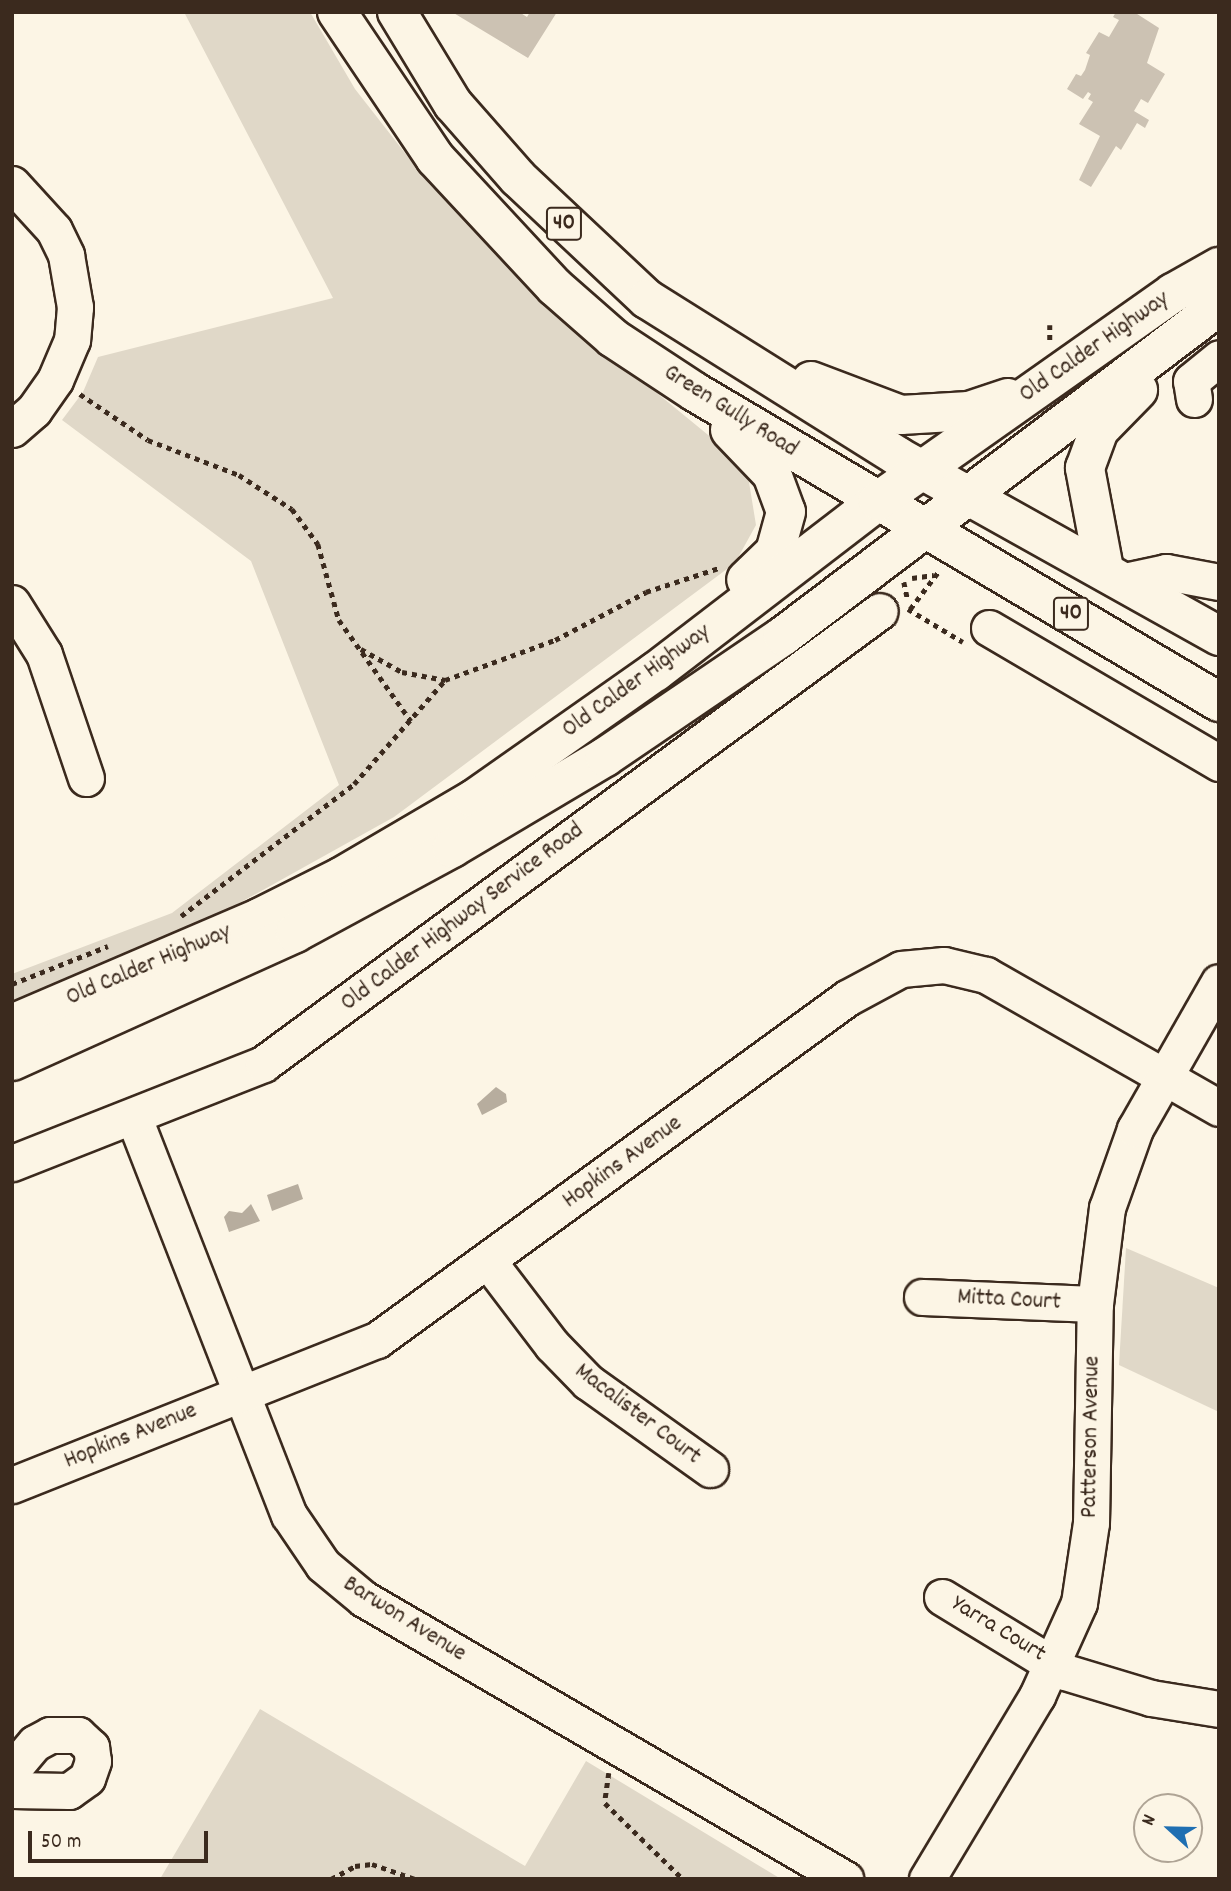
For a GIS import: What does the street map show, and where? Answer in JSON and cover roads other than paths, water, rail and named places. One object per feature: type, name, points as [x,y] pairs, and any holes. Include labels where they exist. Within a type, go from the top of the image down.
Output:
[{"type":"main road","name":"Green Gully Road","points":[[337,12],[420,138],[490,220],[565,296],[613,338],[922,528],[947,561],[1219,702]]},
{"type":"main road","name":"Green Gully Road","points":[[397,12],[453,104],[518,178],[622,279],[693,331],[922,470],[1219,636]]},
{"type":"main road","name":"Old Calder Highway","points":[[12,1024],[259,918],[341,877],[474,799],[655,672],[878,501],[1173,293],[1219,267]]},
{"type":"main road","points":[[1114,575],[1087,494],[1084,468],[1091,447],[1110,417],[1217,308]]},
{"type":"main road","name":"Old Calder Highway","points":[[12,1061],[295,933],[530,804],[772,644],[922,528],[1217,308]]},
{"type":"main road","points":[[693,331],[901,415],[969,411],[1041,386]]},
{"type":"main road","points":[[474,799],[635,664],[756,572],[779,544],[786,512],[772,474],[743,442],[652,363]]},
{"type":"street","points":[[12,184],[54,230],[73,280],[72,340],[55,380],[34,410],[12,429]]},
{"type":"street","points":[[1194,399],[1191,381],[1219,358]]},
{"type":"street","points":[[1114,575],[1166,572],[1216,581]]},
{"type":"street","points":[[12,603],[44,654],[86,778]]},
{"type":"street","name":"Old Calder Highway Service Road","points":[[12,1163],[242,1076],[271,1059],[897,609]]},
{"type":"street","points":[[979,637],[1219,762]]},
{"type":"street","name":"Hopkins Avenue","points":[[12,1485],[377,1340],[847,998],[901,969],[944,965],[986,975],[1219,1108]]},
{"type":"street","name":"Patterson Avenue","points":[[927,1879],[1054,1664],[1076,1612],[1086,1568],[1093,1460],[1095,1304],[1107,1208],[1135,1129],[1219,982]]},
{"type":"street","name":"Barwon Avenue","points":[[134,1118],[289,1515],[335,1577],[364,1599],[840,1877]]},
{"type":"street","name":"Macalister Court","points":[[488,1261],[552,1345],[588,1382],[710,1469]]},
{"type":"street","name":"Mitta Court","points":[[922,1297],[1095,1304]]},
{"type":"street","name":"Yarra Court","points":[[942,1597],[1054,1664],[1114,1688],[1219,1709]]},
{"type":"street","points":[[12,1770],[35,1742],[50,1735],[78,1735],[91,1747],[93,1762],[87,1778],[68,1791],[12,1790]]}]
